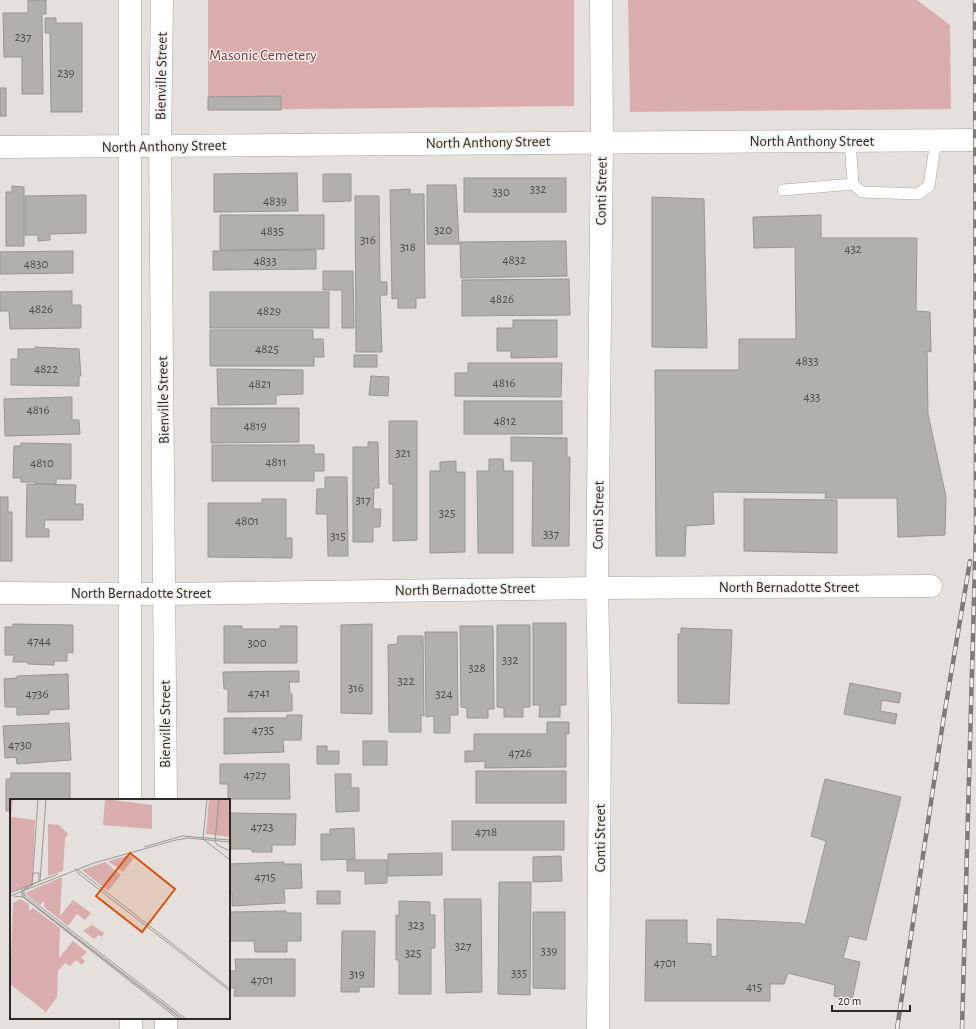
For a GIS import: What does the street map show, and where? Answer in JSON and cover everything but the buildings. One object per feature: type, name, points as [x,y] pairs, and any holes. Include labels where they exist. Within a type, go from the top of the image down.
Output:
[{"type":"street","name":"Bienville Street","points":[[130,0],[130,799]]},
{"type":"street","name":"Bienville Street","points":[[162,0],[160,146],[166,799]]},
{"type":"street","name":"Conti Street","points":[[598,1029],[600,720],[597,588],[602,141],[601,0]]},
{"type":"street","name":"North Anthony Street","points":[[0,147],[602,141],[976,140]]},
{"type":"street","name":"North Bernadotte Street","points":[[0,593],[165,594],[597,588],[931,586]]},
{"type":"lane","points":[[850,140],[853,184],[862,192],[918,194],[929,186],[936,140]]},
{"type":"lane","points":[[783,190],[853,184]]},
{"type":"green space","name":"Masonic Cemetery","points":[[208,0],[574,0],[574,106],[208,110]]},
{"type":"green space","points":[[628,0],[917,0],[950,25],[951,109],[630,112]]},
{"type":"railway","points":[[962,1029],[976,529],[975,0]]},
{"type":"railway","points":[[897,1029],[943,722],[970,561]]}]
